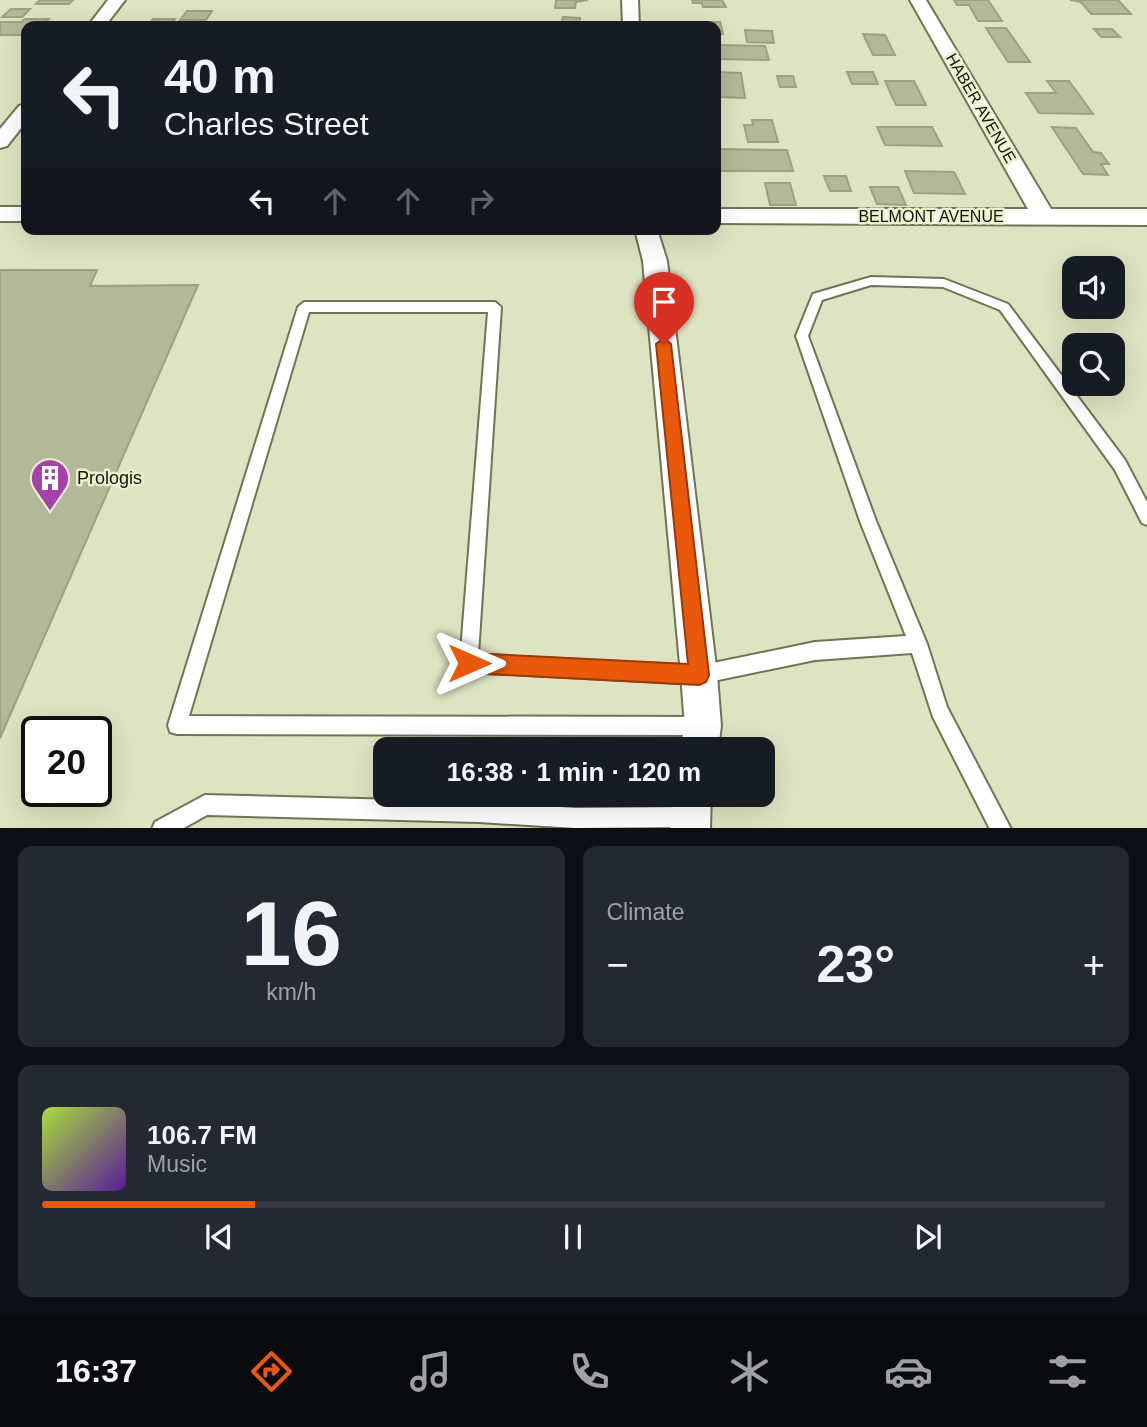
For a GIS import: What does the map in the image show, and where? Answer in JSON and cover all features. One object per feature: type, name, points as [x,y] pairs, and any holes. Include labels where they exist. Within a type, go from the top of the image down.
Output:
[{"type":"street","points":[[100,21],[117,0]]},
{"type":"street","points":[[630,0],[631,21]]},
{"type":"street","name":"HABER AVENUE","points":[[918,0],[1044,217]]},
{"type":"street","points":[[0,142],[21,116]]},
{"type":"street","points":[[0,214],[21,214]]},
{"type":"street","name":"BELMONT AVENUE","points":[[721,216],[1147,217]]},
{"type":"street","points":[[648,235],[655,261],[699,675],[701,737]]},
{"type":"lane","points":[[1001,828],[939,711],[918,644],[868,521],[802,336],[817,297],[872,281],[944,283],[1004,307],[1120,465],[1147,518]]},
{"type":"lane","points":[[701,737],[177,725],[304,307],[495,307],[469,663],[699,675],[815,651],[918,644]]},
{"type":"lane","points":[[162,828],[205,805],[478,811],[576,823],[690,813]]},
{"type":"building","points":[[40,0],[73,0],[69,4],[36,4]]},
{"type":"building","points":[[556,0],[588,0],[576,2],[575,8],[555,8]]},
{"type":"building","points":[[692,0],[722,0],[726,7],[703,7],[702,3],[693,3]]},
{"type":"building","points":[[954,0],[988,0],[1002,21],[978,21],[969,5],[957,5]]},
{"type":"building","points":[[1070,0],[1118,0],[1131,14],[1091,14],[1081,2]]},
{"type":"building","points":[[11,9],[30,9],[22,17],[2,17]]},
{"type":"building","points":[[187,11],[212,11],[206,20],[180,20]]},
{"type":"building","points":[[563,17],[580,18],[580,21],[562,21]]},
{"type":"building","points":[[25,19],[49,19],[47,21],[22,21]]},
{"type":"building","points":[[153,19],[175,19],[174,21],[151,21]]},
{"type":"building","points":[[0,22],[21,22],[21,35],[0,35]]},
{"type":"building","points":[[986,28],[1006,28],[1030,62],[1008,62]]},
{"type":"building","points":[[1094,29],[1112,29],[1120,37],[1101,37]]},
{"type":"building","points":[[745,30],[772,31],[774,43],[747,42]]},
{"type":"building","points":[[863,34],[885,35],[895,55],[873,55]]},
{"type":"building","points":[[721,45],[765,46],[769,60],[721,59]]},
{"type":"building","points":[[721,72],[741,73],[745,98],[721,97]]},
{"type":"building","points":[[847,72],[873,72],[878,84],[852,84]]},
{"type":"building","points":[[777,76],[793,76],[796,87],[780,87]]},
{"type":"building","points":[[885,81],[914,81],[926,105],[896,105]]},
{"type":"building","points":[[1047,81],[1069,81],[1093,114],[1039,113],[1026,93],[1056,93]]},
{"type":"building","points":[[752,120],[772,120],[778,142],[748,142],[744,125],[753,125]]},
{"type":"building","points":[[877,127],[932,127],[942,146],[885,145]]},
{"type":"building","points":[[1052,127],[1076,128],[1093,152],[1101,153],[1109,164],[1101,164],[1108,175],[1083,174]]},
{"type":"building","points":[[721,149],[787,150],[793,171],[721,171]]},
{"type":"building","points":[[905,171],[954,172],[965,194],[914,193]]},
{"type":"building","points":[[824,176],[846,176],[851,191],[830,191]]},
{"type":"building","points":[[765,183],[790,183],[796,205],[770,205]]},
{"type":"building","points":[[870,187],[898,187],[906,205],[877,204]]},
{"type":"building","name":"Prologis","points":[[0,270],[97,270],[90,286],[198,285],[0,738]]},
{"type":"place","name":"Prologis","points":[[50,512]]},
{"type":"route","points":[[469,663],[699,675],[664,344]]}]
